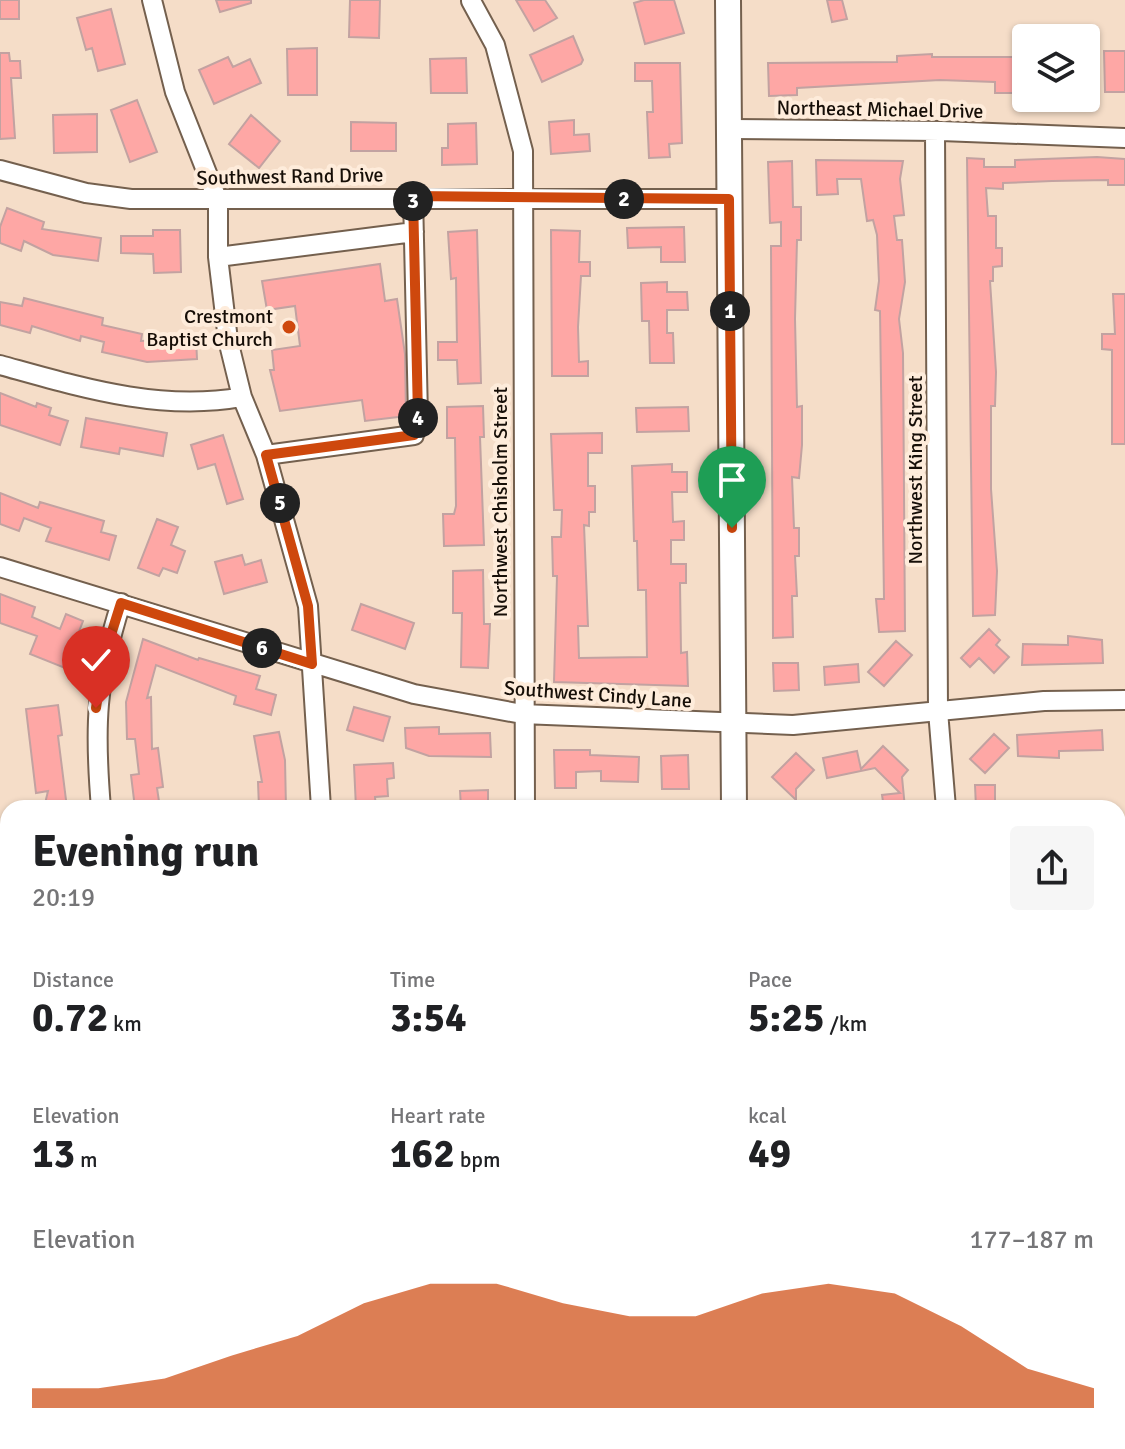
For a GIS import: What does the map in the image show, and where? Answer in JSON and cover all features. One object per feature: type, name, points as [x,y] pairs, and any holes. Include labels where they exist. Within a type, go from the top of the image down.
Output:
[{"type":"main road","points":[[728,0],[734,800]]},
{"type":"street","points":[[152,0],[175,92],[218,201],[218,257],[228,340],[242,397],[266,455],[308,606],[320,800]]},
{"type":"street","name":"Northwest Chisholm Street","points":[[471,1],[495,45],[523,151],[522,714],[525,800]]},
{"type":"street","name":"Northeast Michael Drive","points":[[731,129],[935,131],[1125,138]]},
{"type":"street","name":"Northwest King Street","points":[[935,131],[938,711],[945,800]]},
{"type":"street","name":"Southwest Rand Drive","points":[[0,170],[86,193],[131,199],[218,201],[413,196],[729,199]]},
{"type":"street","points":[[266,455],[414,435],[418,416],[413,196]]},
{"type":"street","points":[[218,257],[414,232]]},
{"type":"street","points":[[0,365],[124,398],[214,402],[242,397]]},
{"type":"street","name":"Southwest Cindy Lane","points":[[0,567],[414,694],[522,714],[793,725],[1044,701],[1125,700]]},
{"type":"street","points":[[101,800],[96,708],[103,660],[121,603]]},
{"type":"building","points":[[0,0],[19,0],[19,19],[0,19]]},
{"type":"building","points":[[216,0],[251,0],[251,3],[220,12]]},
{"type":"building","points":[[350,0],[380,0],[379,38],[349,37]]},
{"type":"building","points":[[516,0],[545,0],[557,18],[534,31]]},
{"type":"building","points":[[674,0],[684,33],[645,44],[634,3]]},
{"type":"building","points":[[827,0],[842,0],[847,19],[832,22]]},
{"type":"building","points":[[111,9],[125,64],[98,71],[92,48],[86,50],[77,18]]},
{"type":"building","points":[[573,36],[583,60],[581,64],[542,82],[530,55]]},
{"type":"building","points":[[317,48],[317,95],[288,95],[287,49]]},
{"type":"building","points":[[1104,51],[1125,51],[1125,92],[1105,92]]},
{"type":"building","points":[[0,53],[9,53],[10,61],[20,61],[21,78],[11,78],[15,138],[0,139]]},
{"type":"building","points":[[897,56],[1012,57],[1012,93],[995,93],[995,82],[940,80],[797,88],[797,95],[769,96],[768,63],[897,62]]},
{"type":"building","points":[[228,57],[233,67],[250,59],[261,83],[214,104],[199,70]]},
{"type":"building","points":[[466,58],[467,93],[431,93],[430,59]]},
{"type":"building","points":[[635,63],[680,63],[682,143],[669,144],[670,157],[649,158],[647,112],[653,112],[652,81],[635,81]]},
{"type":"building","points":[[137,100],[157,152],[130,162],[111,110]]},
{"type":"building","points":[[97,114],[97,152],[54,153],[53,115]]},
{"type":"building","points":[[251,115],[280,141],[259,168],[229,144]]},
{"type":"building","points":[[574,120],[574,135],[589,134],[590,151],[551,154],[549,122]]},
{"type":"building","points":[[351,122],[396,123],[396,151],[351,151]]},
{"type":"building","points":[[476,123],[477,164],[442,165],[442,148],[448,148],[448,124]]},
{"type":"building","points":[[967,158],[984,159],[984,167],[1015,167],[1015,160],[1125,159],[1125,185],[1108,185],[1108,180],[1052,181],[1003,183],[1003,189],[986,188],[988,216],[996,216],[996,248],[1002,248],[1002,266],[993,267],[993,281],[990,281],[996,372],[995,406],[991,406],[991,489],[997,571],[995,615],[973,616]]},
{"type":"building","points":[[816,160],[903,161],[900,179],[904,215],[894,216],[897,240],[902,240],[905,282],[899,319],[903,353],[905,631],[879,632],[876,599],[884,599],[880,311],[875,310],[879,281],[877,235],[873,220],[867,221],[861,179],[837,179],[838,194],[817,195]]},
{"type":"building","points":[[792,161],[793,207],[801,207],[795,319],[797,407],[802,406],[802,445],[799,478],[792,477],[794,528],[799,528],[799,556],[795,556],[797,596],[792,596],[793,637],[773,638],[771,246],[781,246],[781,222],[770,223],[768,162]]},
{"type":"building","points":[[7,208],[44,222],[42,229],[101,238],[98,261],[53,255],[24,241],[21,251],[0,243],[0,227]]},
{"type":"building","points":[[684,227],[685,262],[661,262],[661,247],[628,248],[627,228]]},
{"type":"building","points":[[153,230],[180,230],[181,272],[154,273],[153,254],[121,253],[121,236],[153,236]]},
{"type":"building","points":[[477,230],[481,383],[458,384],[457,360],[438,360],[438,342],[457,342],[456,278],[451,279],[448,232]]},
{"type":"building","points":[[551,230],[580,231],[579,262],[590,262],[590,276],[581,276],[578,327],[579,362],[588,361],[588,376],[552,376]]},
{"type":"building","points":[[380,264],[385,301],[397,299],[405,354],[406,416],[365,421],[362,400],[280,411],[270,370],[274,370],[272,350],[300,346],[295,306],[267,310],[262,281]]},
{"type":"building","points":[[667,282],[667,292],[687,292],[688,310],[667,310],[667,333],[673,333],[674,363],[650,363],[649,321],[642,321],[641,283]]},
{"type":"building","points":[[1113,294],[1125,294],[1125,444],[1112,444],[1112,350],[1102,349],[1102,334],[1115,334]]},
{"type":"building","points":[[24,298],[103,318],[102,325],[142,334],[141,341],[196,338],[197,359],[147,362],[102,352],[104,342],[81,336],[80,341],[32,326],[30,333],[0,325],[0,302],[22,306]]},
{"type":"building","points":[[0,393],[36,407],[37,403],[51,408],[49,415],[68,421],[60,445],[0,425]]},
{"type":"building","points":[[483,406],[484,437],[480,437],[484,545],[444,546],[443,514],[454,514],[456,506],[455,438],[447,438],[447,407]]},
{"type":"building","points":[[688,407],[689,431],[637,432],[636,408]]},
{"type":"building","points":[[86,418],[167,433],[163,456],[120,448],[119,454],[81,447]]},
{"type":"building","points":[[602,433],[602,453],[588,453],[588,486],[595,486],[595,512],[589,512],[589,526],[584,525],[588,626],[578,626],[579,658],[647,657],[646,590],[638,590],[632,466],[672,464],[672,472],[687,472],[687,492],[672,492],[673,522],[684,521],[684,540],[671,540],[671,564],[686,564],[686,583],[680,583],[681,653],[687,652],[688,686],[554,682],[557,576],[553,576],[552,537],[561,537],[562,510],[554,510],[551,434]]},
{"type":"building","points":[[223,435],[243,499],[227,504],[215,464],[198,469],[191,445]]},
{"type":"building","points":[[0,493],[38,508],[40,502],[104,521],[101,532],[116,536],[109,560],[46,541],[51,528],[24,518],[19,531],[0,524]]},
{"type":"building","points":[[157,519],[178,527],[171,545],[185,551],[177,573],[163,568],[159,576],[138,568]]},
{"type":"building","points":[[242,555],[245,565],[261,560],[267,582],[224,594],[215,562]]},
{"type":"building","points":[[483,570],[484,624],[490,624],[488,668],[461,667],[462,613],[453,613],[453,571]]},
{"type":"building","points":[[0,594],[35,607],[32,617],[60,629],[66,614],[83,621],[65,668],[30,654],[37,636],[0,623]]},
{"type":"building","points":[[361,604],[414,623],[405,649],[352,630]]},
{"type":"building","points":[[989,629],[1000,640],[996,645],[1009,657],[994,673],[979,658],[970,667],[961,658]]},
{"type":"building","points":[[1068,636],[1102,640],[1103,663],[1022,665],[1023,644],[1068,645]]},
{"type":"building","points":[[143,639],[198,660],[260,676],[256,689],[276,695],[271,715],[234,704],[236,696],[156,665],[147,698],[151,697],[152,749],[158,748],[163,787],[157,788],[159,800],[134,800],[131,775],[139,774],[135,739],[127,739],[126,702]]},
{"type":"building","points":[[896,641],[912,655],[884,686],[868,672]]},
{"type":"building","points":[[773,663],[798,663],[799,690],[774,691]]},
{"type":"building","points":[[858,664],[859,682],[825,685],[824,667]]},
{"type":"building","points":[[58,705],[62,735],[58,736],[66,800],[46,800],[48,791],[36,793],[26,709]]},
{"type":"building","points":[[354,707],[390,717],[383,741],[347,730]]},
{"type":"building","points":[[439,727],[439,734],[490,733],[491,757],[429,756],[406,748],[405,728]]},
{"type":"building","points":[[1102,730],[1103,750],[1059,751],[1059,758],[1018,756],[1017,735]]},
{"type":"building","points":[[279,732],[285,760],[286,800],[259,800],[258,782],[262,782],[254,736]]},
{"type":"building","points":[[994,734],[1009,748],[985,773],[970,759]]},
{"type":"building","points":[[883,746],[908,770],[902,777],[904,800],[883,800],[882,795],[900,793],[875,768],[827,778],[823,758],[857,751],[861,769]]},
{"type":"building","points":[[554,750],[590,750],[590,755],[639,757],[638,782],[601,781],[601,771],[576,772],[576,788],[555,788]]},
{"type":"building","points":[[796,753],[814,770],[796,789],[796,800],[772,777]]},
{"type":"building","points":[[688,755],[689,789],[662,789],[661,756]]},
{"type":"building","points":[[393,763],[394,778],[387,779],[388,796],[375,797],[375,800],[356,800],[354,765]]},
{"type":"building","points":[[975,785],[995,785],[995,800],[976,800]]},
{"type":"building","points":[[488,790],[488,800],[461,800],[460,791]]},
{"type":"place","name":"Crestmont Baptist Church","points":[[289,327]]},
{"type":"route","points":[[96,708],[103,660],[121,603],[312,664],[308,606],[266,455],[414,435],[418,416],[413,196],[729,199],[732,528]]}]
